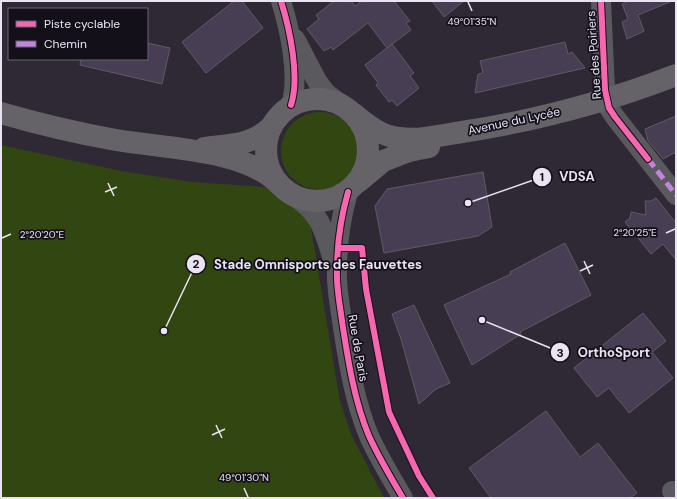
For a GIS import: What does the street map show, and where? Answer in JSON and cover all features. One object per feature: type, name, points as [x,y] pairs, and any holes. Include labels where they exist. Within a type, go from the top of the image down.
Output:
[{"type":"main road","name":"Avenue du Lycée","points":[[353,187],[383,161],[408,150],[519,132],[559,123],[608,103],[626,93],[676,75]]},
{"type":"main road","name":"Avenue du Lycée","points":[[346,108],[382,134],[398,138],[416,139],[476,130],[653,94],[676,84]]},
{"type":"main road","points":[[1,113],[69,131],[111,139],[193,150],[238,160],[261,169],[272,176],[285,189],[305,200],[320,201],[334,199],[353,187],[366,169],[369,154],[368,140],[363,126],[346,108],[322,98],[306,99],[291,105],[280,115],[271,127],[254,140],[193,150]]},
{"type":"main road","points":[[271,127],[266,142],[266,156],[270,171],[285,189]]},
{"type":"street","points":[[281,1],[289,28],[316,81],[326,93],[346,108]]},
{"type":"street","name":"Rue des Poiriers","points":[[601,1],[605,90],[608,103]]},
{"type":"street","points":[[289,28],[294,76],[294,94],[291,105]]},
{"type":"street","points":[[608,103],[615,117],[676,195]]},
{"type":"street","name":"Rue de Paris","points":[[337,271],[341,221],[353,187]]},
{"type":"street","name":"Rue de Paris","points":[[285,189],[314,212],[326,234],[337,271],[346,344],[362,416],[370,437],[403,498]]},
{"type":"green space","points":[[320,112],[335,115],[347,124],[356,136],[359,151],[356,166],[347,178],[335,187],[320,190],[305,187],[293,178],[284,166],[281,151],[284,136],[293,124],[305,115]]},
{"type":"green space","points":[[1,145],[121,171],[192,182],[266,187],[309,216],[340,401],[351,434],[384,498],[1,498]]},
{"type":"building","points":[[234,1],[242,1],[263,28],[206,73],[182,42]]},
{"type":"building","points":[[334,1],[351,1],[355,6],[362,1],[394,1],[410,21],[406,23],[411,30],[387,48],[368,23],[333,50],[331,47],[324,51],[307,29],[319,19],[316,15]]},
{"type":"building","points":[[432,1],[464,1],[444,17]]},
{"type":"building","points":[[629,1],[672,1],[638,15],[644,31],[627,39],[622,22],[628,19],[622,4]]},
{"type":"building","points":[[565,42],[568,54],[572,52],[585,68],[475,93],[478,74],[483,73],[480,61]]},
{"type":"building","points":[[148,43],[170,48],[162,84],[80,65],[81,60],[148,60]]},
{"type":"building","points":[[392,44],[414,73],[410,76],[419,88],[397,106],[392,100],[389,102],[376,85],[378,83],[365,65]]},
{"type":"building","points":[[676,116],[676,152],[663,159],[648,141],[645,129]]},
{"type":"building","points":[[483,172],[492,227],[478,236],[384,253],[375,206],[387,189]]},
{"type":"building","points":[[656,198],[676,223],[676,260],[663,244],[651,254],[625,222],[630,218],[631,212],[646,215],[645,201],[651,201]]},
{"type":"building","points":[[565,243],[591,295],[520,332],[521,334],[472,365],[444,305],[511,274],[510,272]]},
{"type":"building","points":[[414,305],[450,383],[436,389],[419,404],[401,339],[392,314]]},
{"type":"building","points":[[643,313],[666,341],[652,352],[673,378],[629,413],[609,388],[597,397],[574,368]]},
{"type":"building","points":[[546,411],[580,457],[598,443],[637,493],[630,498],[491,498],[469,468]]},
{"type":"marked path","points":[[648,159],[676,195]]},
{"type":"cycle path","points":[[281,1],[293,53],[294,94],[291,105]]},
{"type":"cycle path","points":[[601,1],[605,90],[609,108],[648,159]]},
{"type":"cycle path","points":[[348,192],[340,231],[337,276],[338,296],[349,365],[355,394],[369,436],[403,498]]},
{"type":"cycle path","points":[[338,248],[362,248],[366,289],[389,412],[419,476],[433,498]]},
{"type":"place","name":"VDSA","points":[[468,203]]},
{"type":"place","name":"OrthoSport","points":[[482,320]]},
{"type":"place","name":"Stade Omnisports des Fauvettes","points":[[164,331]]}]
